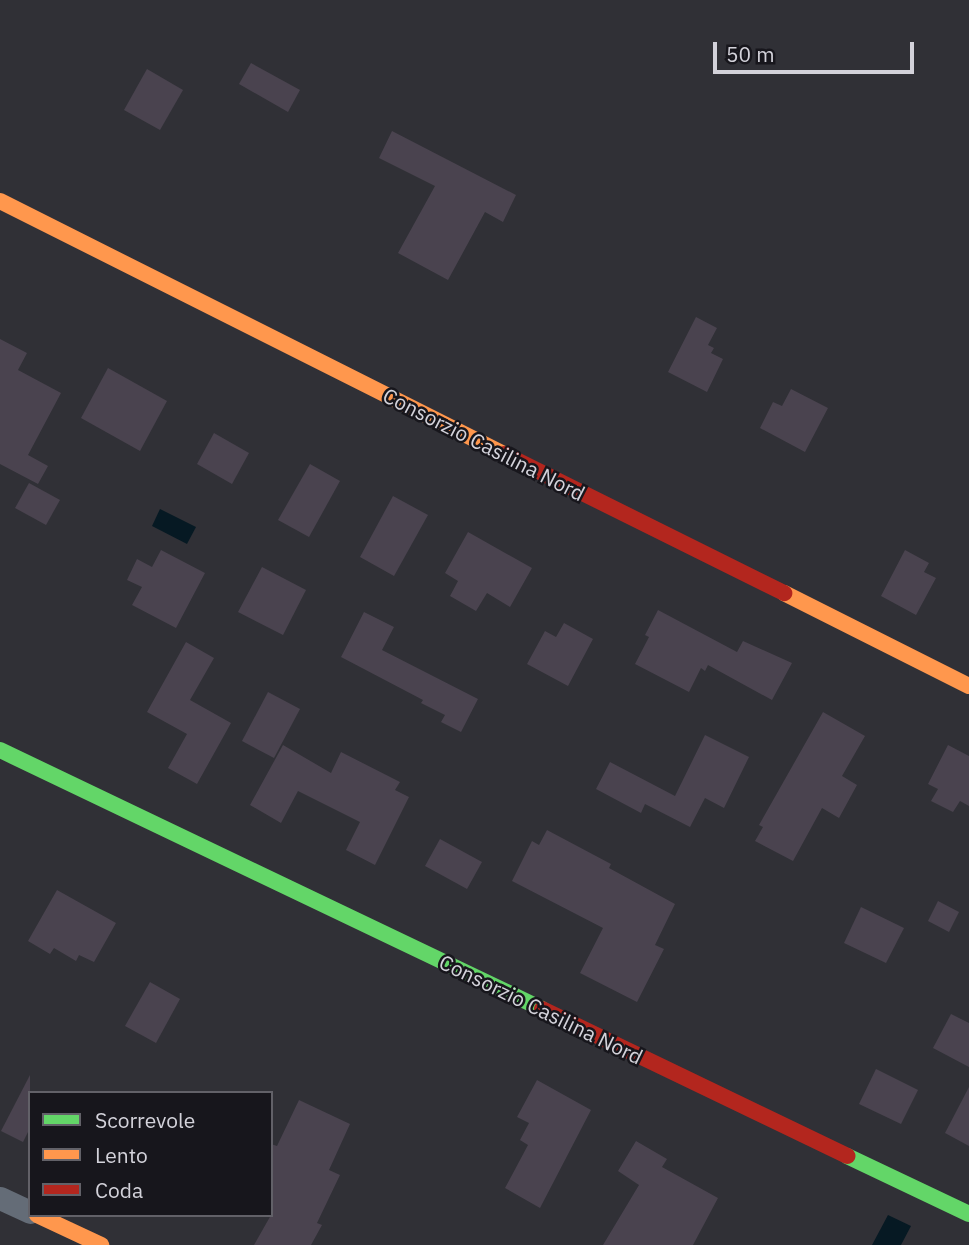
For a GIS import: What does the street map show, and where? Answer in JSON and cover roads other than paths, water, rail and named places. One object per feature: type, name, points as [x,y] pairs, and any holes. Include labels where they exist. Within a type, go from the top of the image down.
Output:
[{"type":"street","name":"Consorzio Casilina Nord","points":[[0,201],[969,686]]},
{"type":"street","name":"Consorzio Casilina Nord","points":[[0,750],[969,1214]]},
{"type":"street","points":[[0,1198],[28,1211]]},
{"type":"street","points":[[41,1217],[101,1245]]},
{"type":"water","points":[[160,509],[196,527],[187,544],[152,526]]},
{"type":"water","points":[[888,1215],[911,1226],[901,1245],[872,1245]]}]
